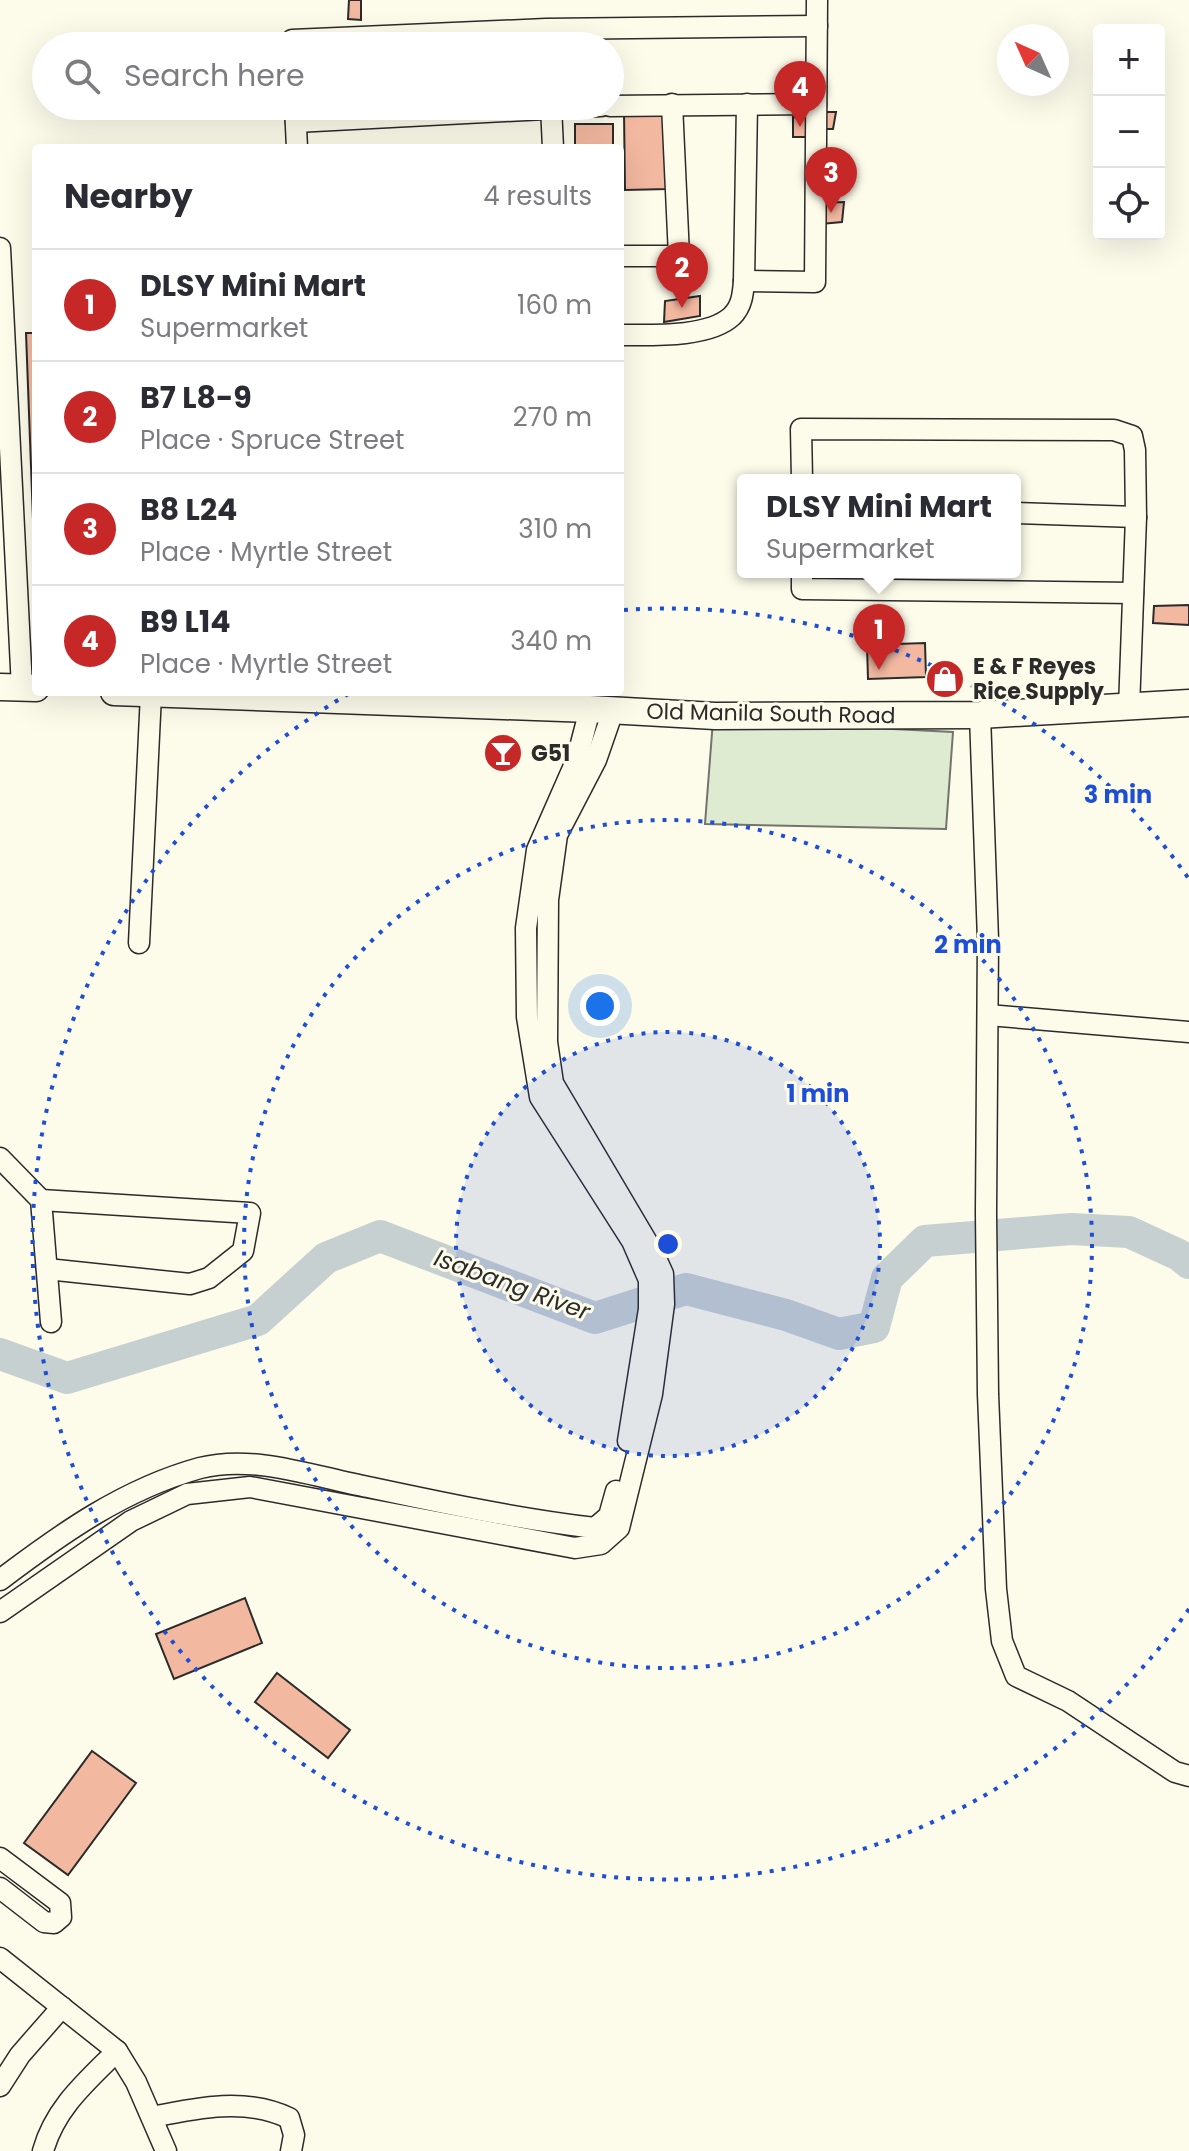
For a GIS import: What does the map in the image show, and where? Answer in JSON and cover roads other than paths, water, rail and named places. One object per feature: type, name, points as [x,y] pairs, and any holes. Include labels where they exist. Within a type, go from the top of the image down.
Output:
[{"type":"main road","name":"Old Manila South Road","points":[[369,696],[715,716],[980,715],[1189,703]]},
{"type":"street","points":[[744,281],[815,282],[817,0]]},
{"type":"street","points":[[624,35],[817,26]]},
{"type":"street","points":[[624,256],[679,256],[672,104]]},
{"type":"street","points":[[624,335],[701,331],[733,315],[741,302],[747,104]]},
{"type":"street","points":[[624,106],[816,104]]},
{"type":"street","points":[[295,120],[297,144]]},
{"type":"street","points":[[552,120],[553,144]]},
{"type":"street","points":[[0,248],[19,688]]},
{"type":"street","points":[[802,474],[801,429],[1114,430],[1132,436],[1136,517],[1129,708]]},
{"type":"street","points":[[1021,513],[1136,517]]},
{"type":"street","points":[[802,578],[802,589],[1133,593]]},
{"type":"street","points":[[139,943],[151,696]]},
{"type":"street","points":[[0,1612],[131,1521],[187,1494],[250,1487],[575,1548],[601,1544],[619,1528],[652,1394],[656,1277],[540,1097],[527,1017],[526,928],[537,850],[602,710]]},
{"type":"street","points":[[980,715],[988,940],[986,1249],[990,1454],[996,1589],[1002,1641],[1016,1676],[1068,1701],[1175,1772],[1189,1776]]},
{"type":"street","points":[[988,1015],[1189,1032]]},
{"type":"street","points":[[0,1158],[41,1200],[51,1322]]},
{"type":"street","points":[[41,1200],[250,1213],[243,1251],[209,1278],[190,1284],[47,1269]]},
{"type":"street","points":[[0,1580],[122,1497],[202,1468],[272,1466],[544,1522],[595,1528],[609,1516],[625,1457],[656,1306]]},
{"type":"street","points":[[398,1516],[405,1495]]},
{"type":"street","points":[[85,1520],[99,1543]]},
{"type":"street","points":[[0,1858],[60,1903],[61,1917],[54,1923],[44,1922],[0,1888]]},
{"type":"street","points":[[2,1963],[117,2051],[136,2082],[166,2151]]},
{"type":"street","points":[[0,2086],[20,2055],[62,2007]]},
{"type":"street","points":[[43,2151],[49,2128],[76,2092],[117,2051]]},
{"type":"street","points":[[152,2117],[225,2106],[275,2111],[289,2118],[294,2135],[291,2151]]},
{"type":"waterway","name":"Isabang River","points":[[0,1354],[67,1378],[258,1320],[326,1258],[380,1236],[595,1318],[686,1289],[786,1315],[839,1334],[874,1327],[887,1278],[925,1241],[1071,1229],[1129,1232],[1179,1255],[1189,1263]]},
{"type":"place","name":"B9 L14","points":[[800,127]]},
{"type":"place","name":"B8 L24","points":[[831,213]]},
{"type":"place","name":"B7 L8-9","points":[[682,308]]},
{"type":"place","name":"DLSY Mini Mart","points":[[879,670]]},
{"type":"place","name":"E & F Reyes Rice Supply","points":[[945,679]]},
{"type":"place","name":"G51","points":[[503,753]]}]
